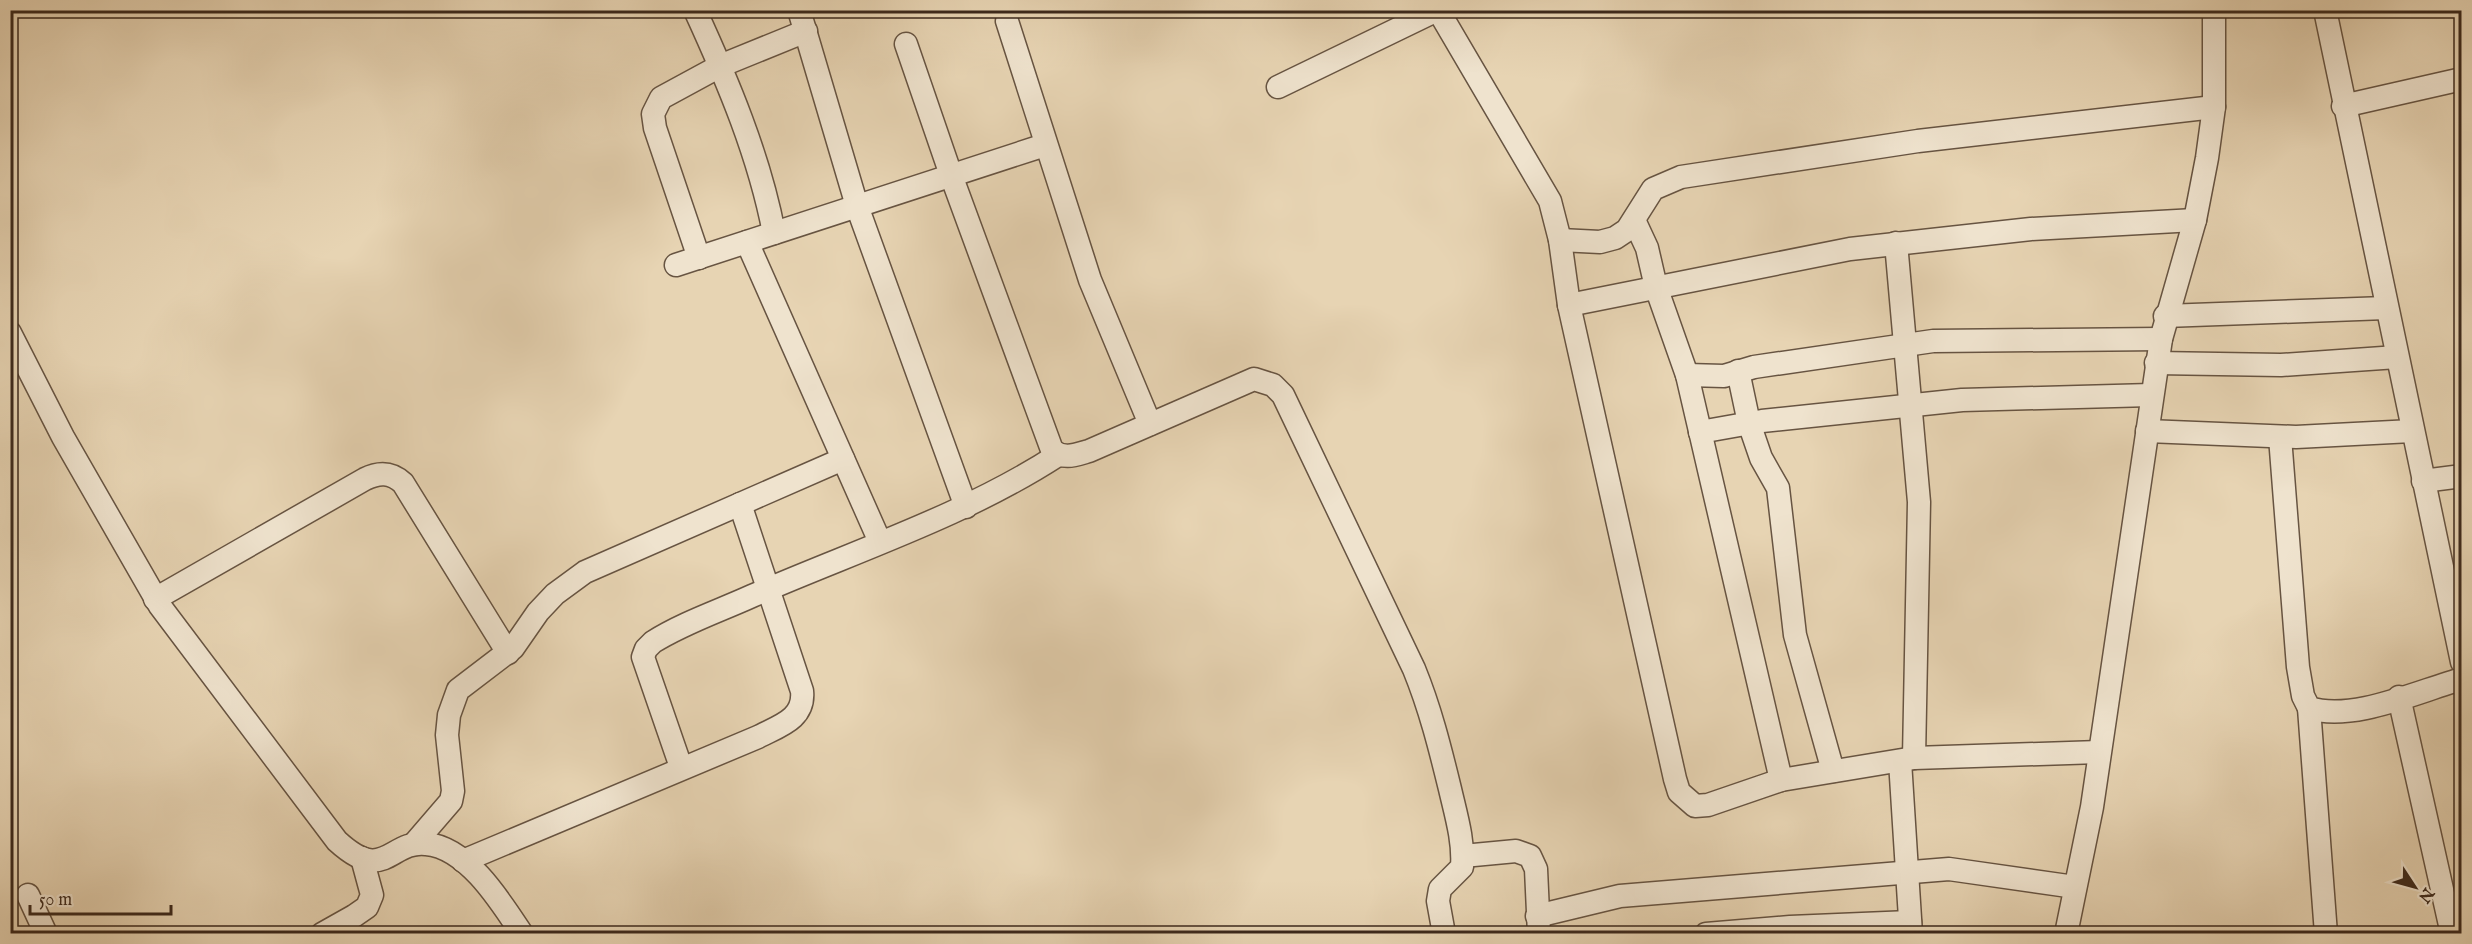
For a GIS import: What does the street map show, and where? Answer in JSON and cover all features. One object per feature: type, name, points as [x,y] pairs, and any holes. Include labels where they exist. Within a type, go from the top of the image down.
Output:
[{"type":"street","points":[[695,10],[720,66],[754,159],[774,233]]},
{"type":"street","points":[[1278,87],[1437,10],[1542,185],[1550,201],[1560,240],[1569,305],[1679,792],[1695,806],[1708,805],[1781,780],[1907,759],[2099,752]]},
{"type":"street","points":[[2066,933],[2092,807],[2161,339],[2195,220],[2214,107],[2214,10]]},
{"type":"street","points":[[2325,10],[2343,106],[2462,662]]},
{"type":"street","points":[[699,258],[659,145],[653,114],[661,98],[802,21],[857,206],[966,507]]},
{"type":"street","points":[[1007,21],[1090,280],[1150,424]]},
{"type":"street","points":[[906,44],[951,175],[1050,444],[1058,455]]},
{"type":"street","points":[[2343,106],[2451,81],[2462,97]]},
{"type":"street","points":[[1560,240],[1600,242],[1615,238],[1627,230],[1653,189],[1681,177],[1918,141],[2214,107]]},
{"type":"street","points":[[676,265],[1045,144]]},
{"type":"street","points":[[1634,220],[1647,248],[1656,287],[1687,375],[1781,780]]},
{"type":"street","points":[[1569,305],[1820,254],[1896,243],[2031,229],[2195,220]]},
{"type":"street","points":[[747,242],[880,542]]},
{"type":"street","points":[[1706,933],[1790,927],[1911,928],[1906,873],[1907,759],[1919,502],[1896,243]]},
{"type":"street","points":[[2166,316],[2386,308]]},
{"type":"street","points":[[10,333],[63,437],[156,599],[331,833],[348,850],[362,858],[375,861],[387,859],[414,844],[451,801],[453,790],[447,735],[453,700],[459,690],[508,653],[522,638],[538,612],[555,594],[585,572],[843,459]]},
{"type":"street","points":[[1687,375],[1710,378],[1738,371],[1933,341],[2161,339]]},
{"type":"street","points":[[2157,363],[2281,365],[2397,357]]},
{"type":"street","points":[[1738,371],[1749,423],[1761,458],[1778,488],[1795,635],[1833,771]]},
{"type":"street","points":[[681,767],[643,657],[646,649],[665,635],[768,589],[966,507],[1013,484],[1058,455],[1070,457],[1089,451],[1254,379],[1273,385],[1283,394],[1423,690],[1442,756],[1463,856],[1462,867],[1440,889],[1438,902],[1444,933]]},
{"type":"street","points":[[1700,432],[1749,423],[1962,400],[2151,395]]},
{"type":"street","points":[[2147,431],[2280,437],[2412,431]]},
{"type":"street","points":[[2280,437],[2298,667],[2302,696],[2309,708],[2326,933]]},
{"type":"street","points":[[156,599],[365,479],[386,474],[396,477],[403,483],[508,653]]},
{"type":"street","points":[[2423,481],[2462,476]]},
{"type":"street","points":[[463,861],[778,727],[798,714],[803,704],[802,691],[740,504]]},
{"type":"street","points":[[2309,708],[2325,713],[2351,711],[2462,679]]},
{"type":"street","points":[[2399,697],[2452,933]]},
{"type":"street","points":[[414,844],[436,846],[463,861],[481,878],[514,931]]},
{"type":"street","points":[[1463,856],[1516,851],[1530,856],[1536,869],[1538,925],[1620,896],[1906,873],[1965,869],[2075,887]]},
{"type":"street","points":[[322,933],[367,906],[372,895],[362,858]]},
{"type":"street","points":[[28,895],[46,933]]}]
